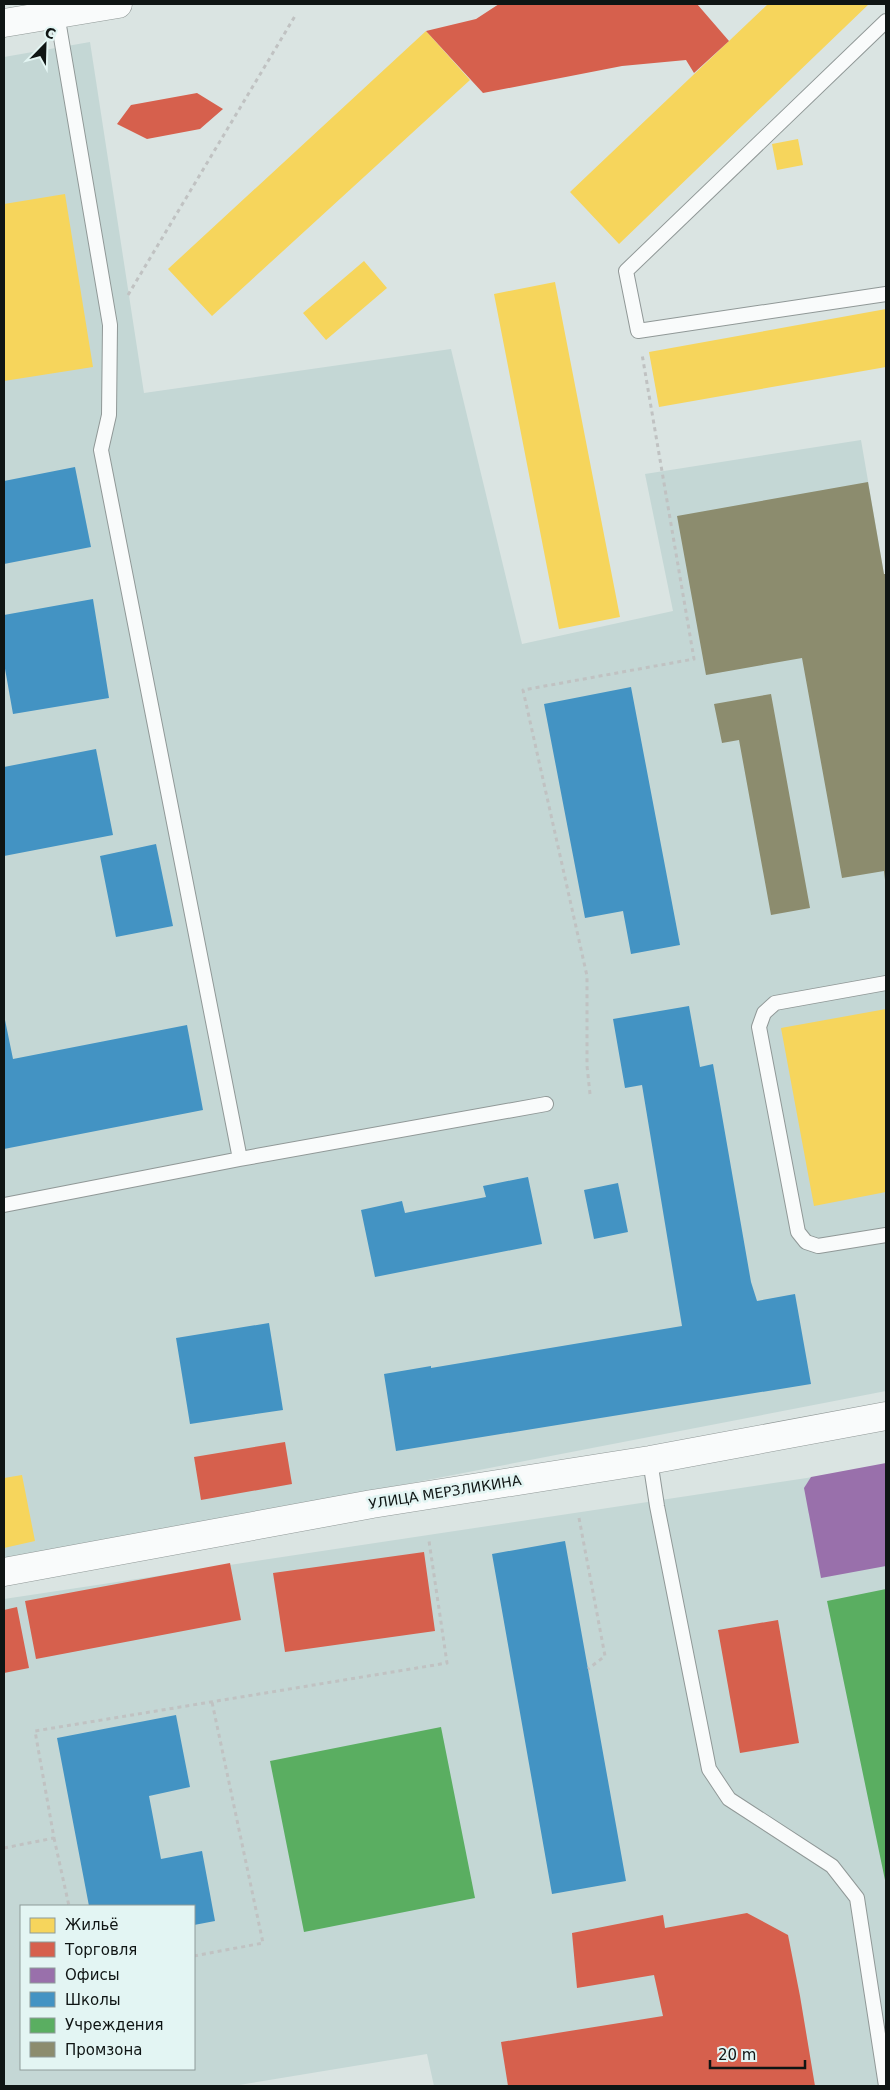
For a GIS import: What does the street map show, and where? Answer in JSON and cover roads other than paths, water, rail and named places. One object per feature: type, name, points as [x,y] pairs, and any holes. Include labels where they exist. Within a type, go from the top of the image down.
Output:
[{"type":"street","points":[[4,23],[118,4]]},
{"type":"street","name":"УЛИЦА МЕРЗЛИКИНА","points":[[4,1572],[372,1504],[650,1460],[886,1416]]},
{"type":"lane","points":[[57,14],[110,325],[109,415],[101,450],[240,1159]]},
{"type":"lane","points":[[886,21],[626,271],[638,332],[886,294]]},
{"type":"lane","points":[[886,983],[775,1003],[764,1013],[759,1027],[798,1232],[806,1242],[818,1246],[886,1235]]},
{"type":"lane","points":[[4,1205],[240,1159],[546,1104]]},
{"type":"lane","points":[[650,1460],[657,1506],[709,1769],[729,1799],[832,1866],[856,1898],[886,2086]]}]
